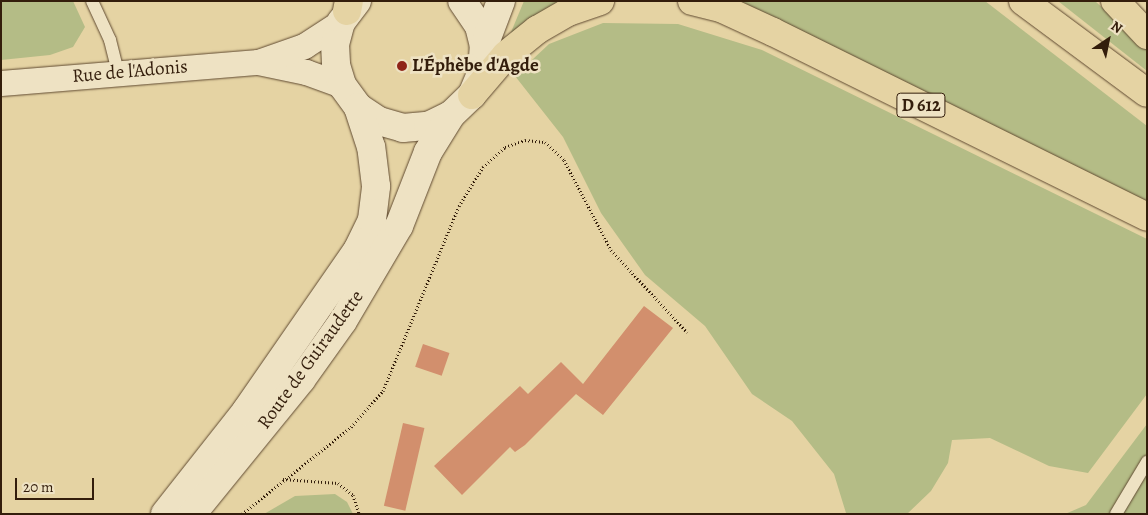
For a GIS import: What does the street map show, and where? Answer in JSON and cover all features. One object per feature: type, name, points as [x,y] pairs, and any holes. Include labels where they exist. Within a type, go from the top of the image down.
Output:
[{"type":"highway","points":[[472,95],[506,55],[537,30],[568,12],[600,1]]},
{"type":"highway","name":"D 612","points":[[692,1],[723,9],[773,32],[1147,217]]},
{"type":"highway","points":[[1023,1],[1147,93]]},
{"type":"highway","points":[[1115,1],[1147,35]]},
{"type":"street","points":[[462,1],[479,26],[484,46]]},
{"type":"street","points":[[350,96],[379,121],[403,128],[428,126],[451,115],[472,95],[482,72],[484,46],[501,1]]},
{"type":"street","name":"Rue de l'Adonis","points":[[1,83],[258,62],[304,46],[348,9]]},
{"type":"street","name":"Route de Guiraudette","points":[[165,514],[246,411],[358,249],[372,220],[376,186],[371,147],[350,96],[335,51],[348,9]]},
{"type":"street","name":"Rue de l'Adonis","points":[[258,62],[306,72],[350,96]]},
{"type":"street","name":"Route de Guiraudette","points":[[192,514],[301,380],[343,321],[399,226],[428,152],[451,115]]},
{"type":"lane","points":[[92,1],[110,40],[118,72]]},
{"type":"lane","points":[[1116,514],[1147,462]]},
{"type":"path","points":[[242,514],[283,479],[351,427],[383,391],[459,206],[483,167],[505,147],[525,140],[545,142],[564,160],[611,250],[687,332]]},
{"type":"path","points":[[283,479],[338,483],[353,495],[360,514]]},
{"type":"green space","points":[[1,1],[73,1],[85,27],[73,47],[50,55],[1,60]]},
{"type":"green space","points":[[524,1],[576,1],[509,37]]},
{"type":"green space","points":[[724,1],[985,1],[1147,126],[1147,206]]},
{"type":"green space","points":[[1058,1],[1095,1],[1147,49],[1147,71]]},
{"type":"green space","points":[[603,23],[678,24],[762,50],[1147,239],[1147,394],[1088,473],[1049,466],[990,438],[952,440],[948,463],[931,491],[907,514],[846,513],[834,474],[792,421],[752,394],[705,326],[645,275],[601,213],[563,137],[515,76],[549,44]]},
{"type":"green space","points":[[1147,424],[1147,514],[1065,514],[1086,505]]},
{"type":"green space","points":[[335,494],[347,502],[353,514],[264,514],[295,496]]},
{"type":"building","points":[[644,306],[673,328],[603,415],[576,394],[525,445],[515,452],[510,447],[462,495],[434,466],[520,386],[528,394],[561,362],[583,384]]},
{"type":"building","points":[[423,344],[449,353],[442,376],[415,367]]},
{"type":"building","points":[[403,423],[424,428],[405,511],[384,506]]},
{"type":"place","name":"L'Éphèbe d'Agde","points":[[402,66]]}]
